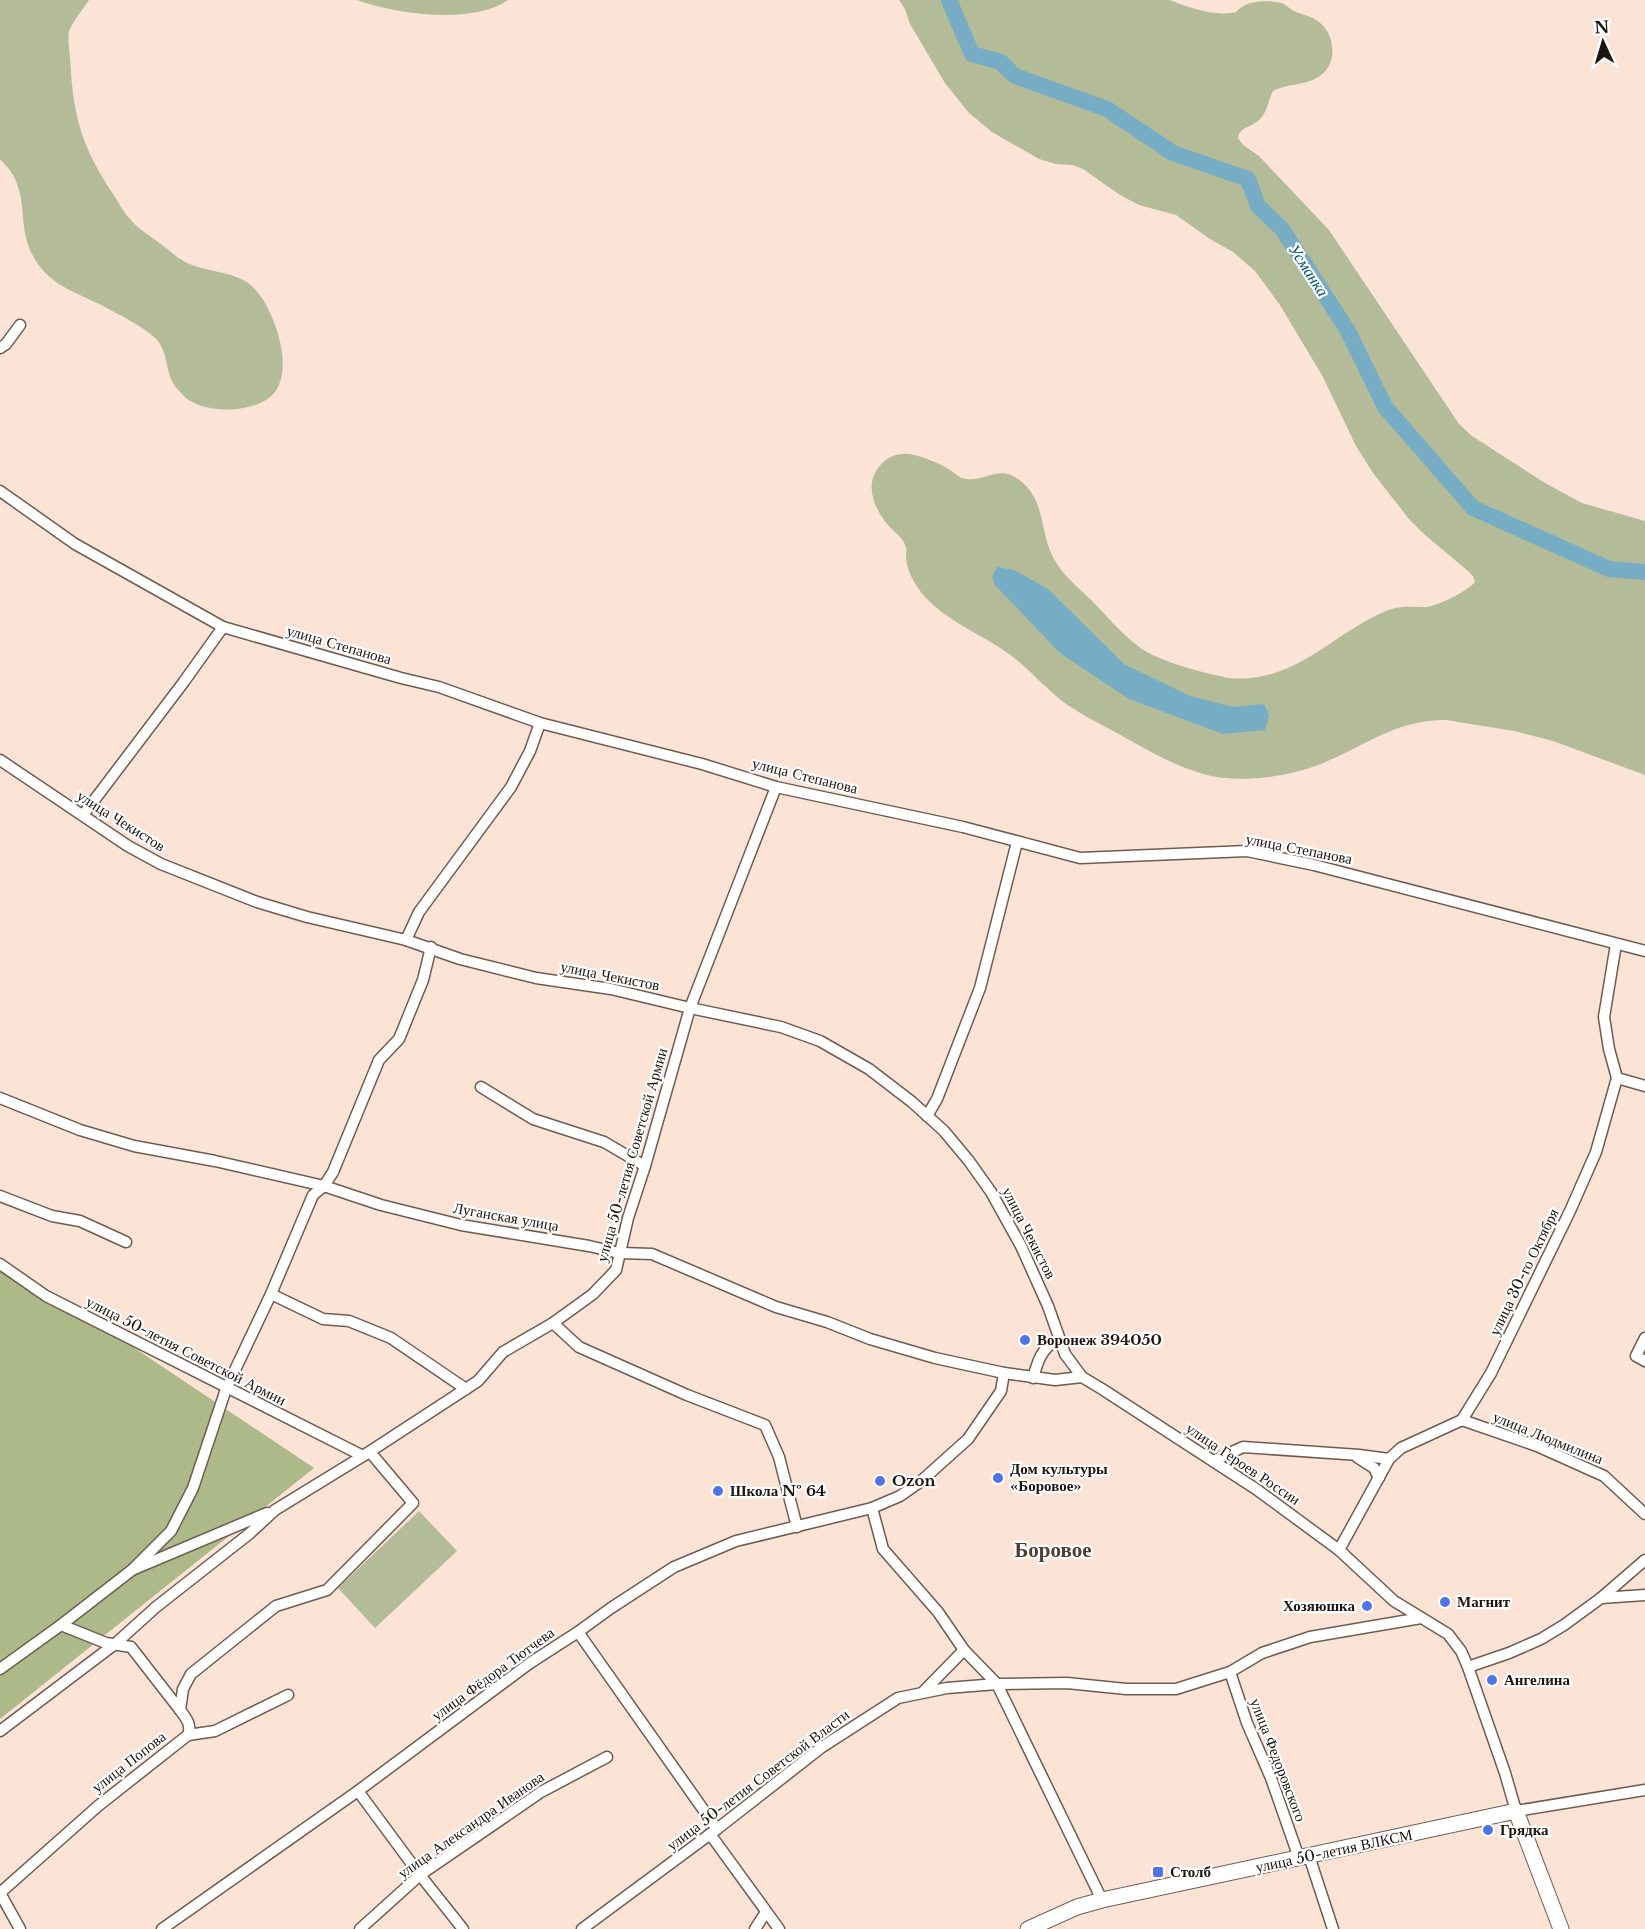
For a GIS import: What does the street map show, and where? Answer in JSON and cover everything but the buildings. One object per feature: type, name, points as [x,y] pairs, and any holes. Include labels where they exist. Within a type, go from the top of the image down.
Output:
[{"type":"street","points":[[0,348],[6,344],[20,325]]},
{"type":"street","name":"улица Степанова","points":[[0,491],[75,544],[223,627],[439,687],[540,723],[702,764],[776,787],[963,827],[1080,858],[1247,851],[1314,865],[1645,951]]},
{"type":"street","points":[[83,815],[223,627]]},
{"type":"street","points":[[406,940],[418,912],[511,787],[530,751],[540,723]]},
{"type":"street","name":"улица Чекистов","points":[[0,760],[128,846],[161,864],[257,902],[406,940],[460,958],[536,978],[611,989],[781,1027],[820,1041],[869,1069],[944,1131],[969,1161],[991,1192],[1025,1256],[1048,1306],[1065,1354],[1082,1377]]},
{"type":"street","name":"улица 50-летия Советской Армии","points":[[275,1510],[367,1454],[478,1381],[503,1352],[553,1323],[593,1294],[616,1270],[690,1008],[776,787]]},
{"type":"street","points":[[927,1116],[937,1099],[980,988],[1017,842]]},
{"type":"street","points":[[1616,944],[1605,1017],[1609,1049],[1617,1078],[1645,1086]]},
{"type":"street","points":[[0,1669],[132,1570],[171,1531],[193,1488],[226,1389],[271,1294],[313,1195],[324,1186],[333,1172],[379,1060],[399,1039],[423,980],[431,947]]},
{"type":"street","name":"улица 30-го Октября","points":[[1462,1420],[1491,1373],[1570,1211],[1596,1152],[1617,1078]]},
{"type":"street","points":[[481,1087],[533,1119],[604,1142],[645,1166]]},
{"type":"street","name":"Луганская улица","points":[[0,1098],[80,1130],[134,1146],[215,1161],[324,1186],[381,1205],[461,1225],[619,1253],[652,1254],[776,1307],[826,1322],[870,1339],[935,1358],[1004,1372]]},
{"type":"street","points":[[0,1196],[52,1216],[80,1221],[126,1242]]},
{"type":"street","name":"улица 50-летия Советской Армии","points":[[0,1264],[46,1296],[226,1389],[367,1454]]},
{"type":"street","points":[[271,1294],[323,1318],[349,1321],[391,1338],[466,1389]]},
{"type":"street","points":[[553,1323],[579,1347],[687,1395],[765,1425],[779,1457],[796,1527]]},
{"type":"street","points":[[1645,1338],[1636,1356],[1645,1361]]},
{"type":"street","points":[[1033,1378],[1042,1351],[1059,1339]]},
{"type":"street","points":[[1082,1377],[1055,1380],[1004,1372],[1001,1390],[968,1438],[920,1482],[900,1496],[872,1508],[883,1549],[938,1612],[964,1650],[997,1684],[1102,1900]]},
{"type":"street","name":"улица Героев России","points":[[1082,1377],[1256,1489],[1340,1550],[1394,1601],[1448,1634],[1461,1651],[1468,1667],[1516,1811]]},
{"type":"street","points":[[1340,1550],[1389,1459],[1401,1448],[1462,1420]]},
{"type":"street","name":"улица Людмилина","points":[[1462,1420],[1537,1446],[1604,1476],[1645,1514]]},
{"type":"street","points":[[1213,1461],[1243,1447],[1389,1459]]},
{"type":"street","points":[[180,1710],[183,1689],[191,1674],[276,1606],[327,1590],[413,1503],[367,1454]]},
{"type":"street","points":[[1352,1455],[1374,1468],[1378,1478]]},
{"type":"street","name":"улица Фёдора Тютчева","points":[[162,1929],[358,1791],[530,1663],[674,1567],[736,1541],[872,1508]]},
{"type":"street","points":[[132,1570],[275,1510]]},
{"type":"street","points":[[0,1731],[115,1644],[156,1607],[249,1534],[275,1510]]},
{"type":"street","points":[[1468,1667],[1541,1639],[1601,1598],[1645,1560]]},
{"type":"street","points":[[1601,1598],[1645,1594]]},
{"type":"street","name":"улица 50-летия Советской Власти","points":[[582,1929],[822,1747],[898,1698],[923,1692],[997,1684],[1067,1683],[1126,1689],[1176,1689],[1230,1672],[1262,1653],[1310,1637],[1421,1618]]},
{"type":"street","points":[[61,1625],[106,1643],[125,1645],[136,1651],[180,1710]]},
{"type":"street","points":[[578,1632],[779,1929]]},
{"type":"street","points":[[923,1692],[964,1650]]},
{"type":"street","name":"улица Федоровского","points":[[1230,1672],[1247,1723],[1333,1929]]},
{"type":"street","points":[[188,1735],[215,1731],[288,1695]]},
{"type":"street","name":"улица Попова","points":[[0,1893],[98,1806],[188,1735],[189,1724],[180,1710]]},
{"type":"street","name":"улица Александра Иванова","points":[[360,1929],[420,1875],[541,1792],[607,1757]]},
{"type":"street","name":"улица 50-летия ВЛКСМ","points":[[1028,1929],[1077,1907],[1102,1900],[1516,1811],[1645,1790]]},
{"type":"street","points":[[358,1791],[463,1929]]},
{"type":"street","points":[[1516,1811],[1561,1929]]},
{"type":"street","points":[[0,1893],[20,1929]]},
{"type":"street","points":[[755,1929],[766,1912]]},
{"type":"green space","points":[[0,0],[89,0],[71,27],[68,40],[76,110],[90,155],[123,210],[141,230],[187,263],[246,281],[258,293],[274,321],[282,351],[281,381],[269,398],[258,404],[231,410],[202,406],[191,401],[174,384],[162,347],[154,337],[143,328],[52,279],[38,264],[27,242],[18,188],[11,172],[0,159]]},
{"type":"green space","points":[[357,0],[508,0],[493,8],[475,13],[434,15],[412,13]]},
{"type":"green space","points":[[899,0],[1170,0],[1211,13],[1236,12],[1251,3],[1270,1],[1282,3],[1316,20],[1324,27],[1332,48],[1332,56],[1326,70],[1316,79],[1273,91],[1263,116],[1244,129],[1238,138],[1243,145],[1259,156],[1329,230],[1459,424],[1472,436],[1545,483],[1582,503],[1645,521],[1645,775],[1553,741],[1514,731],[1446,720],[1411,724],[1396,729],[1323,763],[1297,772],[1238,779],[1211,776],[1166,760],[1077,711],[1055,696],[1013,657],[948,616],[928,600],[911,576],[907,565],[905,543],[887,524],[873,497],[873,479],[876,471],[881,464],[896,455],[922,457],[962,478],[978,479],[999,473],[1015,477],[1024,484],[1035,499],[1048,546],[1059,567],[1124,635],[1157,657],[1181,666],[1228,678],[1246,678],[1278,672],[1307,658],[1383,612],[1395,608],[1426,607],[1438,604],[1460,594],[1475,582],[1468,571],[1409,519],[1373,473],[1356,446],[1323,377],[1280,305],[1255,271],[1233,252],[1176,215],[1139,205],[1120,195],[1083,169],[1039,159],[992,132],[969,113],[945,83],[910,24]]},
{"type":"green space","points":[[0,1258],[314,1468],[0,1719]]},
{"type":"green space","points":[[419,1511],[457,1551],[375,1628],[338,1588]]},
{"type":"water","points":[[997,567],[1014,570],[1048,589],[1124,664],[1190,696],[1233,707],[1264,704],[1269,715],[1265,730],[1223,734],[1129,699],[1060,653],[995,585],[992,577]]},
{"type":"waterway","name":"Усманка","points":[[949,0],[972,54],[1001,62],[1015,76],[1107,109],[1173,153],[1248,179],[1258,206],[1282,229],[1348,331],[1385,407],[1473,508],[1609,569],[1645,572]]},
{"type":"place","name":"Воронеж 394050","points":[[1025,1340]]},
{"type":"place","name":"Дом культуры «Боровое»","points":[[998,1478]]},
{"type":"place","name":"Ozon","points":[[880,1481]]},
{"type":"place","name":"Школа № 64","points":[[718,1491]]},
{"type":"place","name":"Магнит","points":[[1445,1602]]},
{"type":"place","name":"Хозяюшка","points":[[1367,1606]]},
{"type":"place","name":"Ангелина","points":[[1492,1680]]},
{"type":"place","name":"Грядка","points":[[1488,1830]]},
{"type":"place","name":"Столб","points":[[1158,1872]]},
{"type":"district","name":"Боровое","points":[[1053,1550]]}]
